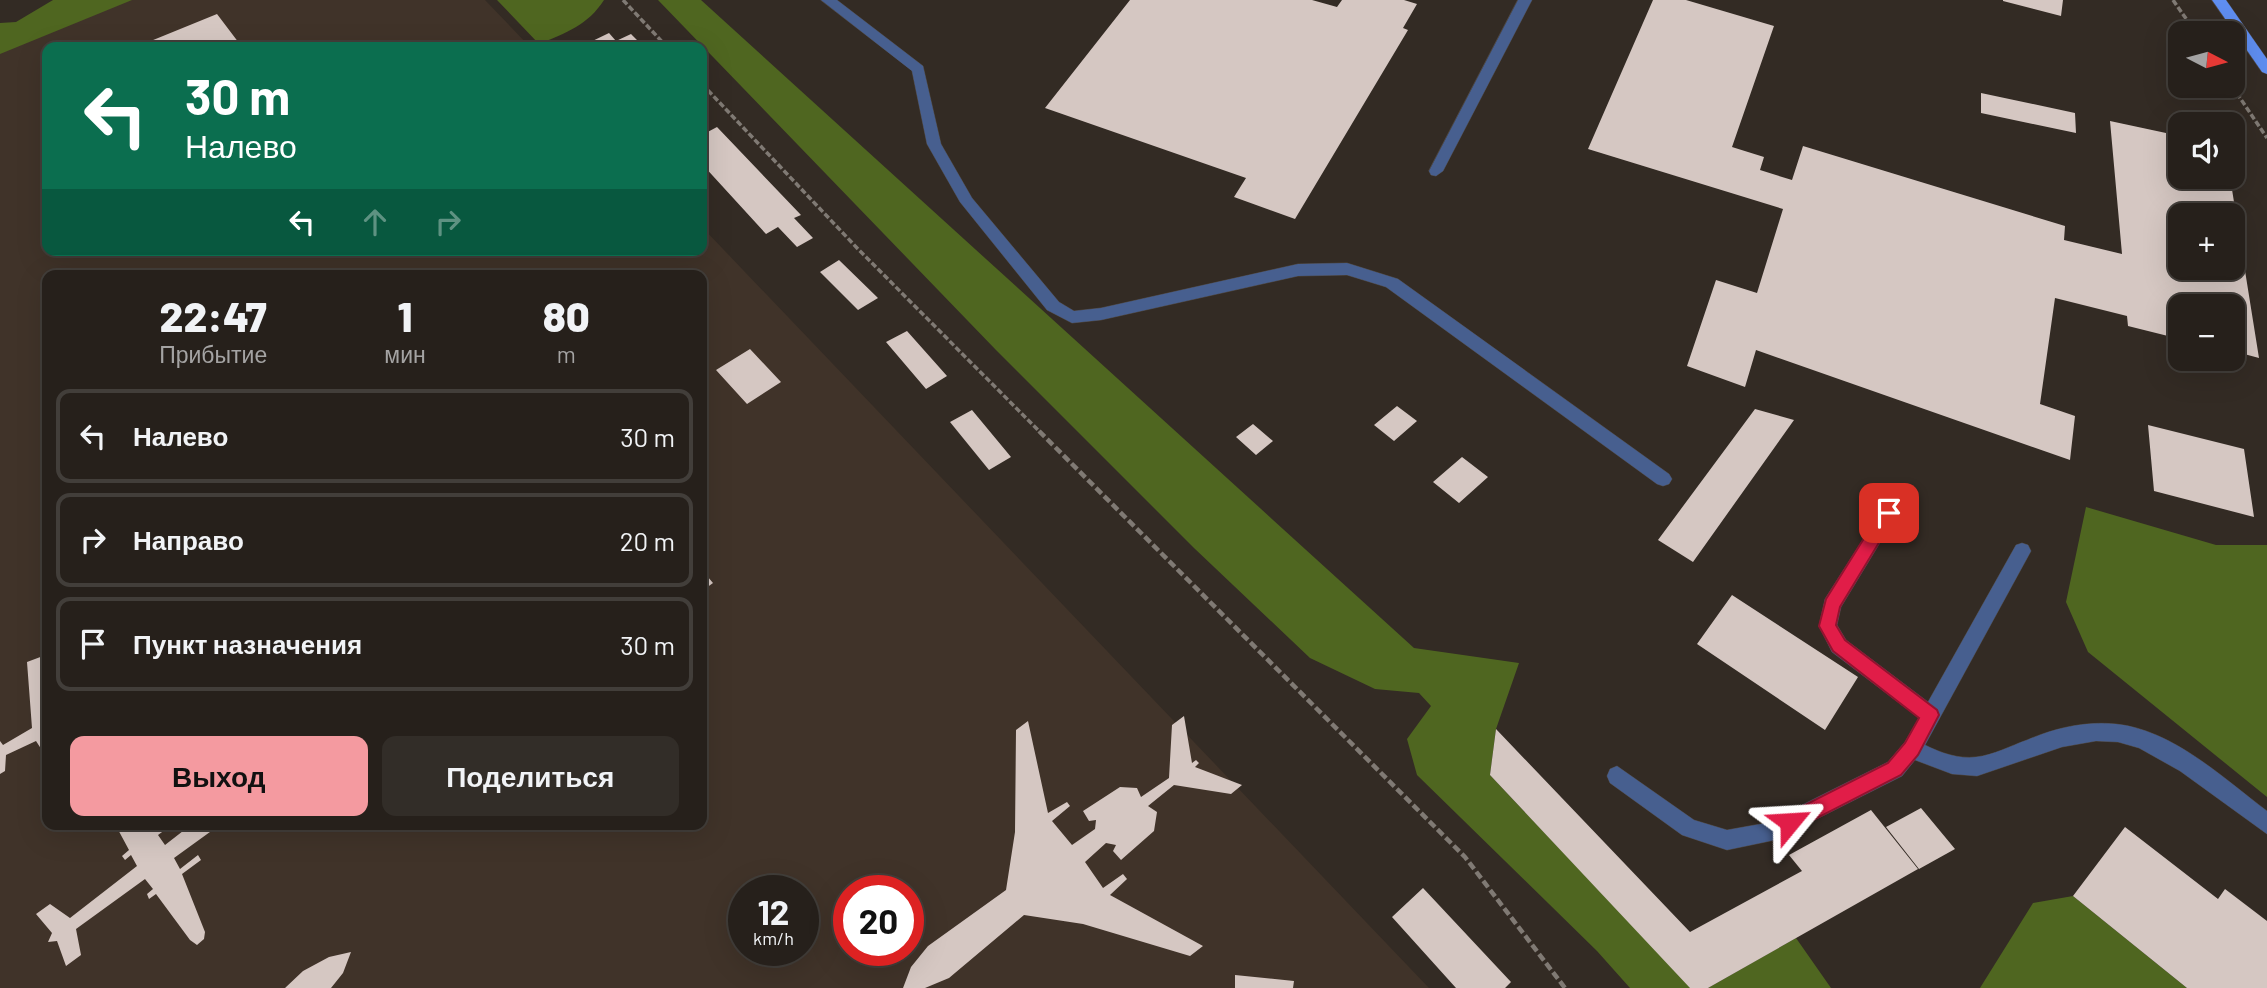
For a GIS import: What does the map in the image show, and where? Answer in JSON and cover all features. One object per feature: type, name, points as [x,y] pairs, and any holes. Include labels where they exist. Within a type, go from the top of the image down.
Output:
[{"type":"main road","points":[[2219,0],[2267,69]]},
{"type":"lane","points":[[828,0],[918,69],[934,144],[967,202],[1053,306],[1072,317],[1101,314],[1298,270],[1347,269],[1392,283],[1663,479]]},
{"type":"lane","points":[[1436,171],[1525,0]]},
{"type":"lane","points":[[1889,513],[1832,605],[1828,626],[1839,646],[1930,715]]},
{"type":"lane","points":[[1617,776],[1689,828],[1727,840],[1768,833],[1895,769],[1912,749],[2022,551]]},
{"type":"lane","points":[[1912,749],[1942,762],[1969,767],[2008,759],[2042,743],[2097,732],[2132,737],[2164,749],[2267,824]]},
{"type":"path","points":[[622,0],[662,42]]},
{"type":"path","points":[[2174,0],[2188,21]]},
{"type":"path","points":[[707,89],[867,258],[1465,858],[1565,988]]},
{"type":"path","points":[[2240,98],[2267,138]]},
{"type":"shaded area","points":[[103,0],[485,0],[525,42],[42,42],[42,256],[707,256],[707,232],[1429,988],[0,988],[0,48]]},
{"type":"green space","points":[[53,0],[132,0],[0,54],[0,23],[16,22]]},
{"type":"green space","points":[[497,0],[604,0],[584,22],[544,42],[537,42]]},
{"type":"green space","points":[[658,0],[701,0],[1414,648],[1519,663],[1496,729],[1490,775],[1691,988],[1630,988],[1597,951],[1417,775],[1407,739],[1431,706],[1419,693],[1375,689],[1310,658],[1194,548],[996,350],[707,51],[707,42],[699,42]]},
{"type":"green space","points":[[2086,507],[2216,545],[2267,545],[2267,797],[2088,652],[2066,602]]},
{"type":"green space","points":[[2073,896],[2187,988],[1980,988],[2033,903]]},
{"type":"green space","points":[[1796,938],[1831,988],[1708,988]]},
{"type":"building","points":[[1130,0],[1312,0],[1337,7],[1342,0],[1404,0],[1417,4],[1403,28],[1408,30],[1295,219],[1234,197],[1246,178],[1045,108]]},
{"type":"building","points":[[1653,0],[1686,0],[1774,26],[1732,147],[1764,157],[1760,170],[1792,180],[1803,146],[2065,226],[2064,240],[2122,254],[2110,121],[2168,133],[2168,189],[2232,189],[2234,203],[2168,203],[2168,280],[2245,280],[2245,271],[2259,358],[2245,354],[2245,294],[2168,294],[2168,336],[2128,326],[2127,316],[2055,298],[2040,404],[2075,416],[2070,460],[1756,350],[1745,387],[1687,366],[1716,280],[1757,293],[1783,209],[1588,149]]},
{"type":"building","points":[[2063,0],[2061,16],[2003,1]]},
{"type":"building","points":[[217,14],[238,42],[148,42]]},
{"type":"building","points":[[609,33],[616,41],[631,34],[639,42],[590,42]]},
{"type":"building","points":[[1981,93],[2075,113],[2076,133],[1981,113]]},
{"type":"building","points":[[717,127],[801,215],[794,218],[813,238],[797,247],[778,227],[766,234],[707,169],[707,132]]},
{"type":"building","points":[[839,260],[878,298],[858,310],[820,272]]},
{"type":"building","points":[[907,331],[947,376],[926,389],[886,342]]},
{"type":"building","points":[[750,349],[781,382],[747,404],[716,370]]},
{"type":"building","points":[[1397,406],[1417,421],[1394,441],[1374,425]]},
{"type":"building","points":[[1755,409],[1794,420],[1693,562],[1658,540]]},
{"type":"building","points":[[972,410],[1011,457],[989,470],[950,422]]},
{"type":"building","points":[[1253,424],[1273,441],[1256,455],[1236,437]]},
{"type":"building","points":[[2148,425],[2244,449],[2254,517],[2154,491]]},
{"type":"building","points":[[1462,457],[1488,477],[1459,503],[1433,482]]},
{"type":"building","points":[[707,576],[713,583],[707,587]]},
{"type":"building","points":[[1732,595],[1858,677],[1825,730],[1697,644]]},
{"type":"building","points":[[42,656],[42,750],[36,741],[6,755],[5,771],[0,774],[0,741],[3,745],[32,728],[27,662]]},
{"type":"building","points":[[1184,716],[1192,763],[1196,760],[1199,763],[1195,767],[1242,785],[1231,794],[1174,785],[1148,806],[1157,812],[1154,831],[1121,860],[1113,851],[1116,845],[1106,843],[1085,862],[1103,888],[1123,874],[1127,879],[1110,895],[1203,946],[1190,956],[1083,924],[1024,915],[949,978],[925,988],[903,988],[912,966],[924,966],[924,951],[928,946],[1006,890],[1015,832],[1016,730],[1028,721],[1048,813],[1067,802],[1070,806],[1052,821],[1072,845],[1095,829],[1096,820],[1089,821],[1083,811],[1120,787],[1137,788],[1141,797],[1169,778],[1172,725]]},
{"type":"building","points":[[1496,729],[1690,932],[1802,871],[1789,855],[1871,810],[1918,869],[1708,988],[1690,988],[1490,775]]},
{"type":"building","points":[[1921,808],[1955,849],[1919,869],[1886,827]]},
{"type":"building","points":[[2125,827],[2218,899],[2225,889],[2267,921],[2267,988],[2187,988],[2073,896]]},
{"type":"building","points":[[118,830],[165,830],[158,835],[165,845],[184,830],[213,830],[174,858],[180,869],[198,855],[201,860],[182,874],[205,932],[204,939],[197,945],[190,940],[156,894],[149,899],[147,894],[153,889],[145,879],[76,929],[81,955],[66,966],[57,941],[48,942],[52,933],[36,914],[50,904],[70,918],[137,866],[131,855],[125,860],[122,856],[129,850]]},
{"type":"building","points":[[1423,888],[1511,982],[1505,988],[1456,988],[1392,917]]},
{"type":"building","points":[[351,952],[343,973],[331,988],[285,988],[303,971],[329,957]]},
{"type":"building","points":[[1235,975],[1294,981],[1293,988],[1235,988]]},
{"type":"route","points":[[1790,822],[1895,769],[1912,749],[1930,715],[1839,646],[1828,626],[1832,605],[1889,513]]}]
